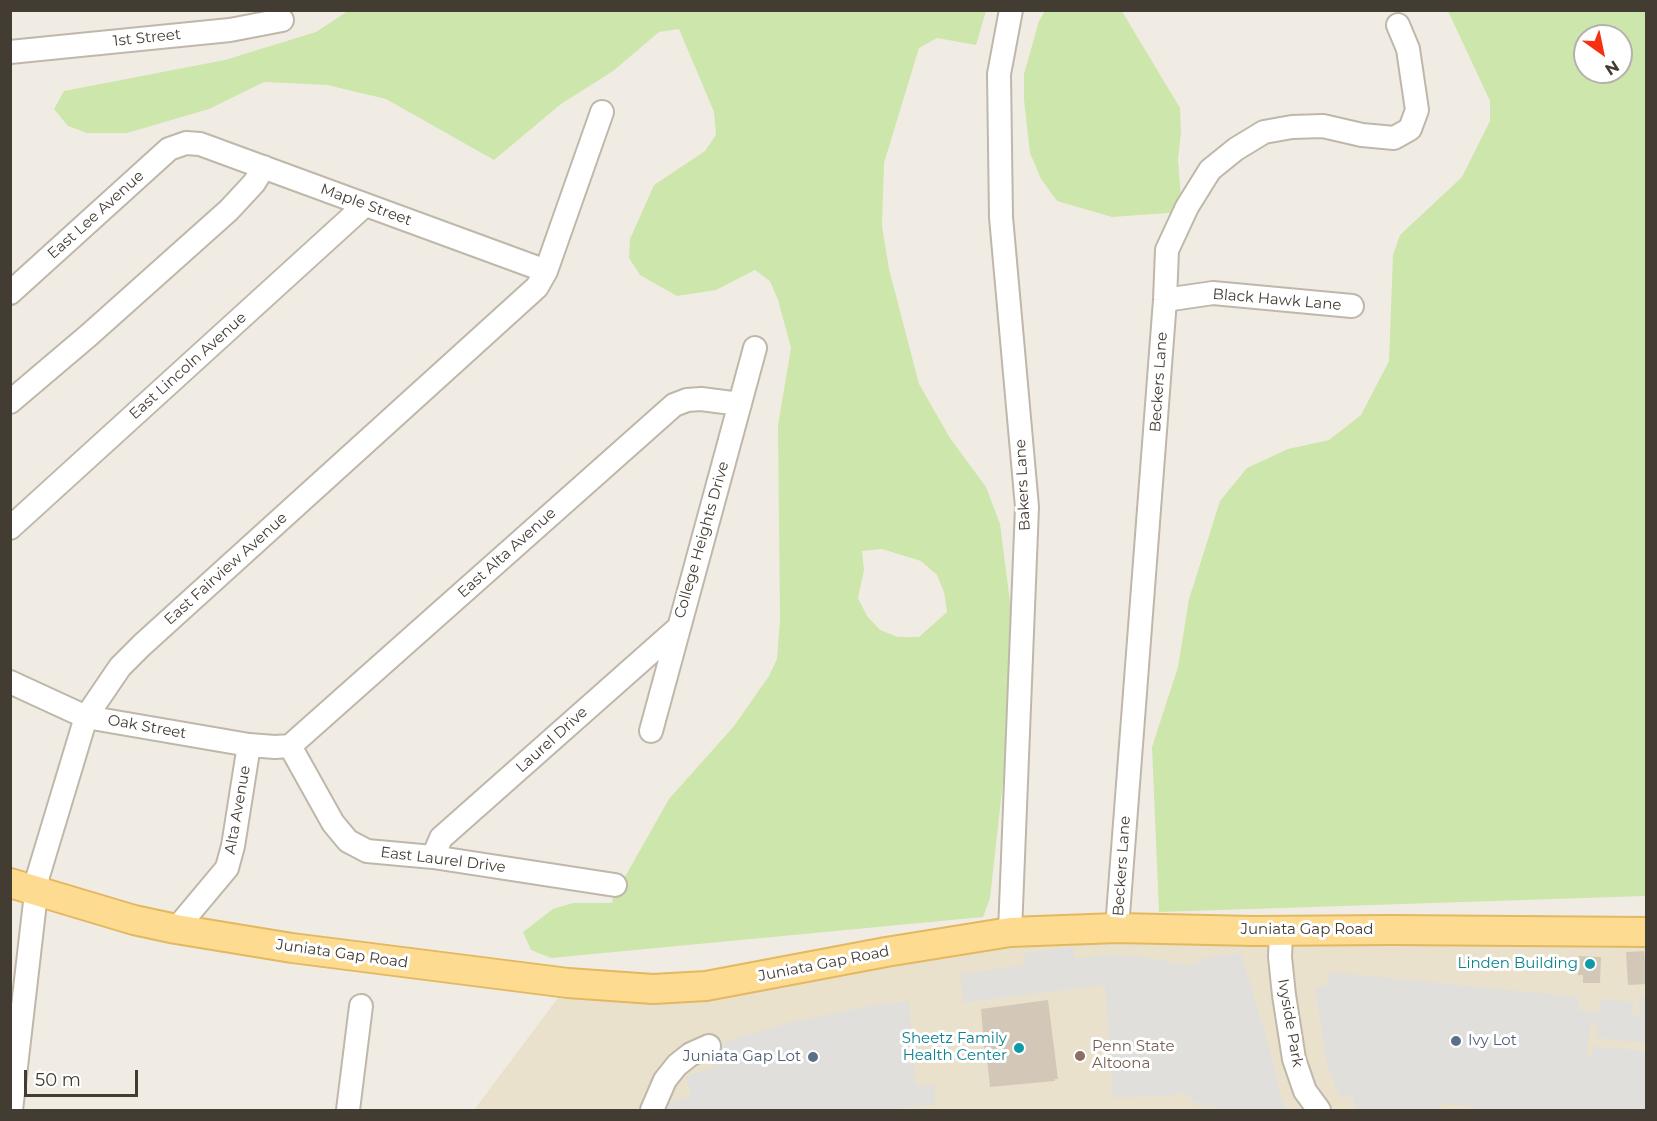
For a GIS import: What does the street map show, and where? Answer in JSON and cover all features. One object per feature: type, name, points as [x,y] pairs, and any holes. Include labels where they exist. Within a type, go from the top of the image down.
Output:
[{"type":"main road","name":"Juniata Gap Road","points":[[23,887],[134,920],[292,948],[568,983],[653,989],[706,986],[886,952],[1010,932],[1117,928],[1647,932]]},
{"type":"street","name":"Bakers Lane","points":[[1010,932],[1027,507],[1001,217],[999,74],[1011,10]]},
{"type":"street","name":"1st Street","points":[[10,52],[230,30],[282,20]]},
{"type":"street","name":"Beckers Lane","points":[[1117,928],[1167,250],[1187,207],[1210,170],[1236,149],[1264,132],[1292,127],[1323,126],[1362,135],[1394,138],[1410,129],[1417,110],[1408,49],[1398,25]]},
{"type":"street","name":"East Fairview Avenue","points":[[11,1110],[23,887],[38,876],[86,717],[120,667],[142,645],[537,287],[546,271],[602,112]]},
{"type":"street","name":"Maple Street","points":[[186,143],[200,144],[264,166],[546,271]]},
{"type":"street","name":"East Lee Avenue","points":[[10,293],[169,149],[186,143]]},
{"type":"street","points":[[10,402],[229,210],[254,183],[264,166]]},
{"type":"street","name":"East Lincoln Avenue","points":[[10,528],[365,205]]},
{"type":"street","name":"Black Hawk Lane","points":[[1165,300],[1213,293],[1352,306]]},
{"type":"street","name":"College Heights Drive","points":[[651,731],[755,348]]},
{"type":"street","name":"East Alta Avenue","points":[[290,746],[674,405],[687,400],[701,399],[740,404]]},
{"type":"street","name":"Laurel Drive","points":[[433,857],[441,838],[677,629]]},
{"type":"street","name":"Oak Street","points":[[10,682],[86,717],[249,745],[290,746]]},
{"type":"street","name":"Alta Avenue","points":[[176,929],[226,868],[233,846],[249,745]]},
{"type":"street","name":"East Laurel Drive","points":[[290,746],[333,823],[348,842],[367,851],[433,857],[615,885]]},
{"type":"street","name":"Ivyside Park","points":[[1281,931],[1280,957],[1294,1059],[1305,1091],[1319,1110]]},
{"type":"street","points":[[348,1110],[361,1006]]},
{"type":"street","points":[[652,1110],[665,1080],[677,1065],[691,1054],[709,1046]]},
{"type":"shaded area","name":"Penn State Altoona","points":[[1129,941],[1646,944],[1646,1110],[474,1110],[560,995],[799,982],[945,956],[1043,943]]},
{"type":"shaded area","points":[[1073,947],[1075,959],[1112,955],[1137,956],[1191,966],[1204,958],[1241,953],[1274,1064],[1281,1099],[1287,1110],[1217,1110],[1211,1106],[1201,1107],[1182,1091],[1180,1095],[1113,1098],[1105,985],[964,1003],[960,974],[1025,965],[1024,953]]},
{"type":"shaded area","name":"Ivy Lot","points":[[1330,972],[1579,997],[1579,1010],[1596,1012],[1600,1010],[1601,999],[1634,1002],[1632,1015],[1640,1015],[1639,997],[1646,996],[1646,1043],[1596,1038],[1598,1027],[1591,1023],[1587,1054],[1592,1057],[1593,1046],[1646,1051],[1646,1110],[1471,1110],[1471,1107],[1444,1103],[1439,1110],[1356,1110],[1353,1098],[1339,1095],[1327,1064],[1315,989],[1328,984]]},
{"type":"shaded area","name":"Juniata Gap Lot","points":[[909,1001],[916,1086],[935,1085],[935,1105],[885,1110],[668,1110],[666,1103],[691,1096],[686,1076],[715,1067],[710,1046],[791,1022],[863,1007]]},
{"type":"green space","points":[[1119,10],[1123,13],[1180,108],[1181,133],[1178,159],[1182,212],[1112,217],[1057,201],[1041,179],[1030,153],[1024,100],[1024,74],[1039,21],[1045,11]]},
{"type":"green space","points":[[348,11],[986,11],[976,45],[937,38],[919,48],[884,163],[882,226],[889,269],[919,384],[950,438],[986,487],[1000,524],[1010,602],[1010,720],[990,898],[983,917],[551,958],[531,950],[523,932],[553,909],[573,903],[612,903],[615,885],[622,882],[669,799],[734,726],[769,676],[777,659],[780,620],[778,425],[791,348],[778,300],[770,281],[755,270],[716,290],[677,296],[640,275],[629,258],[630,239],[654,185],[705,151],[716,135],[714,112],[679,29],[659,32],[613,71],[561,104],[494,160],[386,99],[327,85],[264,82],[209,109],[127,133],[87,133],[68,126],[54,109],[64,91],[225,60],[316,32]],"holes":[[[882,549],[921,561],[937,575],[944,592],[947,612],[919,637],[898,637],[880,630],[867,616],[858,598],[864,570],[862,551]]]},
{"type":"green space","points":[[1448,11],[1646,11],[1646,896],[1159,912],[1152,747],[1178,667],[1189,599],[1220,501],[1247,468],[1288,449],[1329,440],[1361,415],[1389,361],[1393,255],[1400,235],[1462,177],[1490,121],[1490,101]]},
{"type":"building","points":[[1644,951],[1645,960],[1647,960],[1647,984],[1628,985],[1626,952]]},
{"type":"building","name":"Linden Building","points":[[1578,956],[1601,957],[1600,983],[1583,983],[1583,975],[1578,975]]},
{"type":"building","name":"Sheetz Family Health Center","points":[[1048,1000],[1058,1079],[990,1087],[981,1009]]},
{"type":"place","name":"Linden Building","points":[[1590,964]]},
{"type":"place","name":"Ivy Lot","points":[[1456,1041]]},
{"type":"place","name":"Sheetz Family Health Center","points":[[1019,1048]]},
{"type":"place","name":"Penn State Altoona","points":[[1080,1056]]},
{"type":"place","name":"Juniata Gap Lot","points":[[813,1057]]}]
